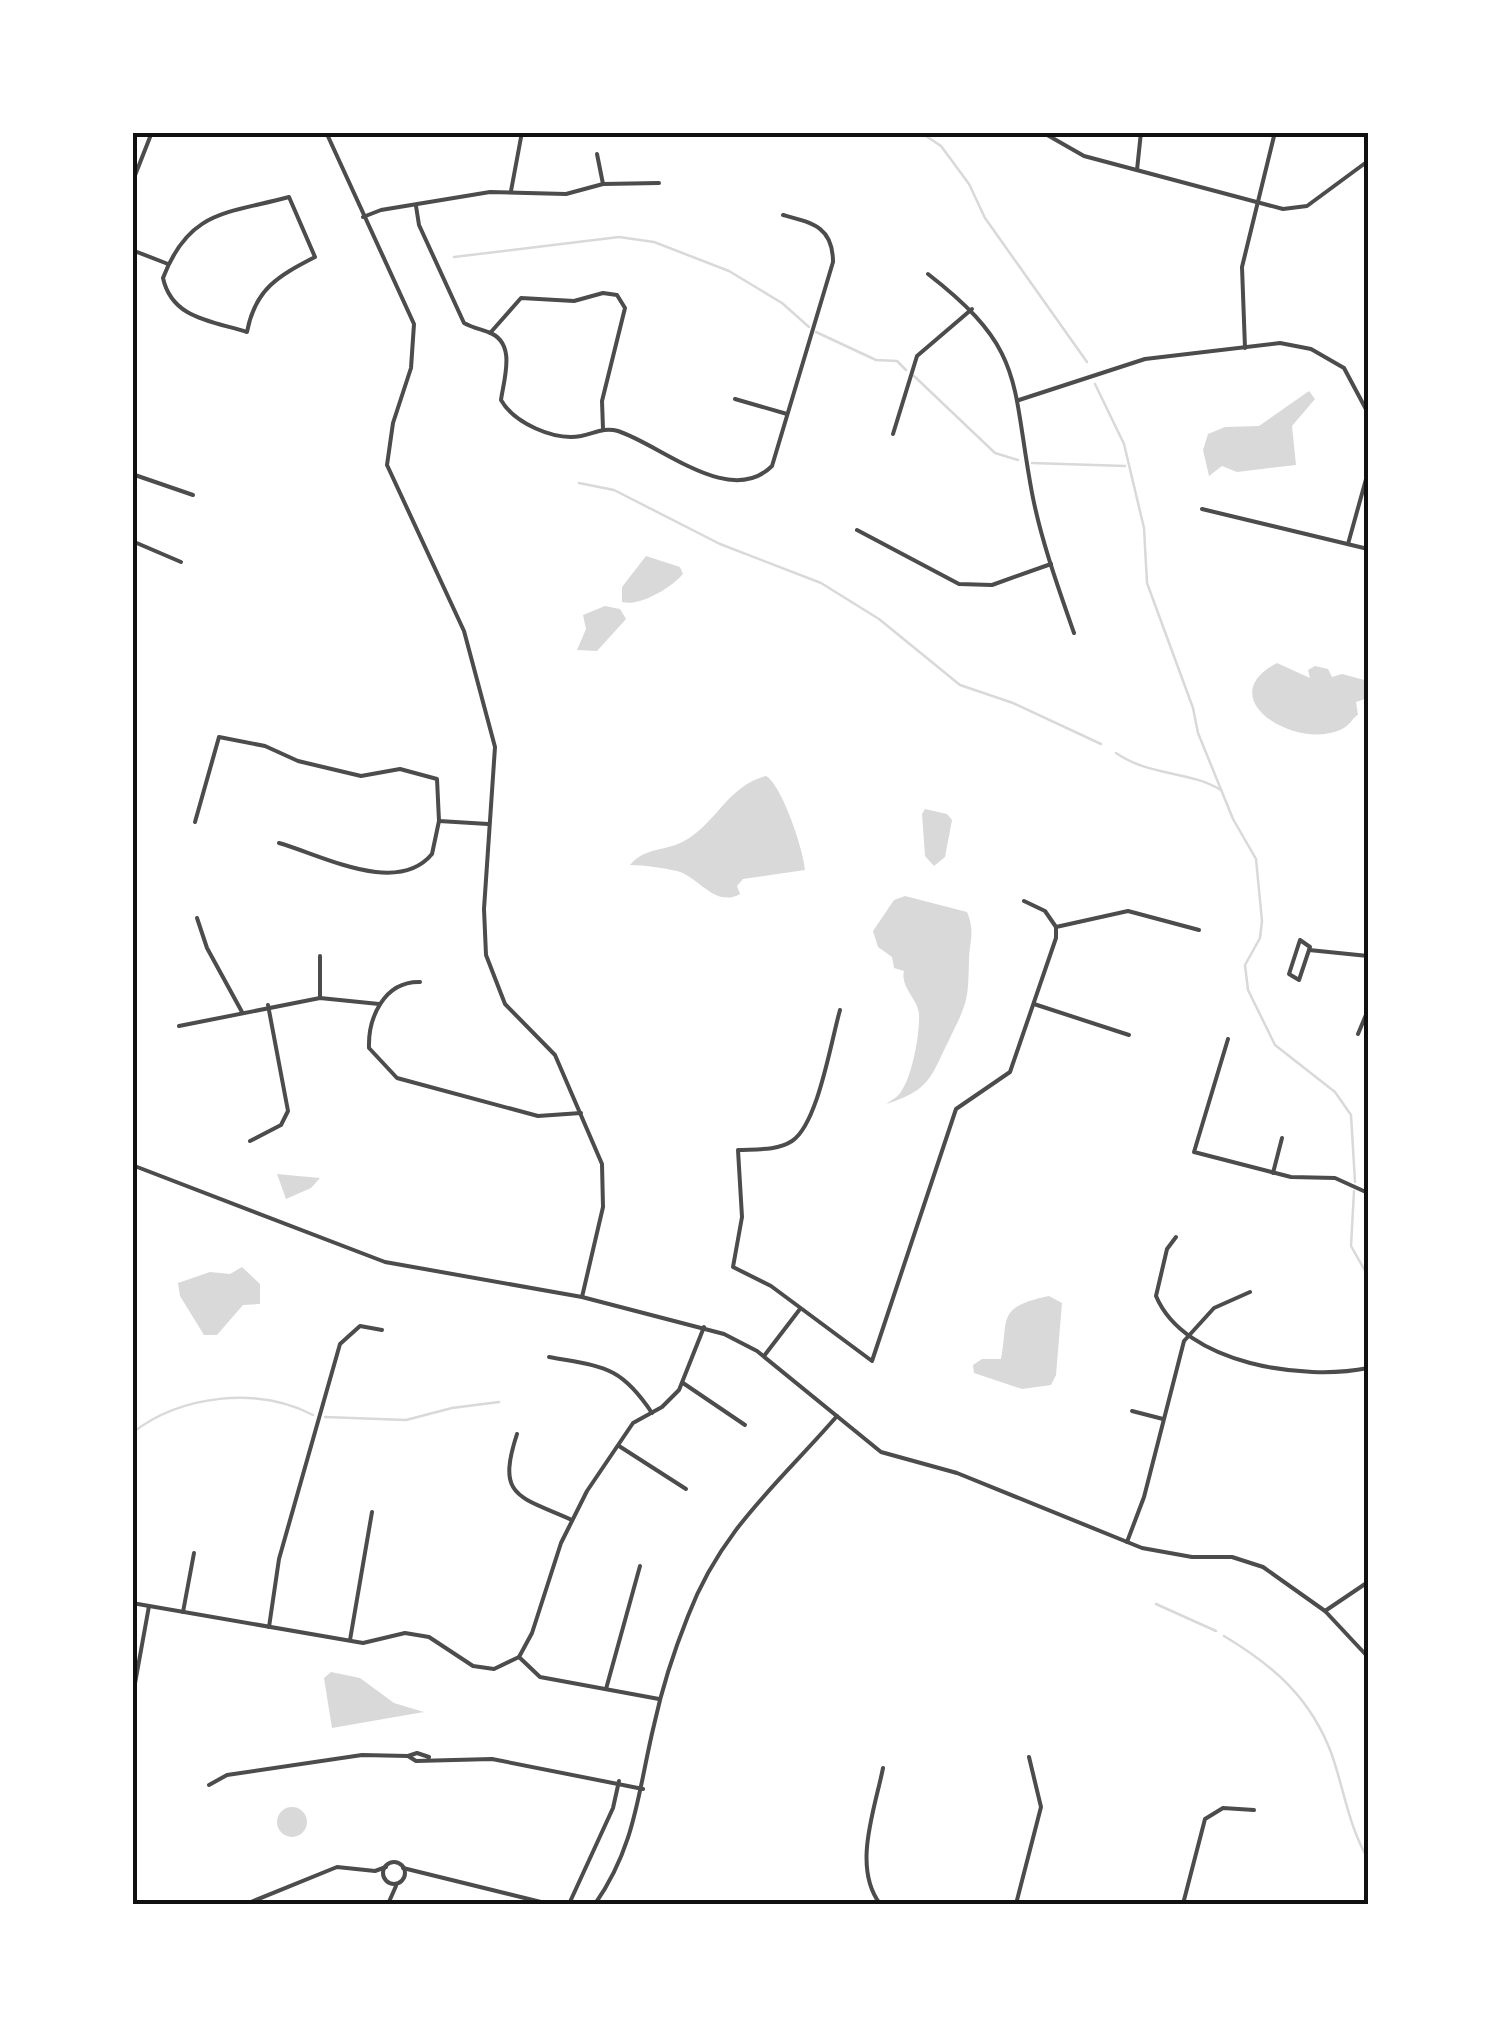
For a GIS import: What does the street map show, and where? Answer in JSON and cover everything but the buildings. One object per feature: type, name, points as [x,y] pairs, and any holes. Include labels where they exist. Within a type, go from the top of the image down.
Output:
[{"type":"street","points":[[132,183],[152,132]]},
{"type":"street","points":[[326,132],[414,324],[411,368],[394,423],[387,465],[464,631],[495,748],[488,824],[486,940],[498,991],[516,1018],[548,1044],[602,1164],[605,1186],[582,1297]]},
{"type":"street","points":[[511,191],[522,132]]},
{"type":"street","points":[[1042,132],[1084,156],[1282,209],[1307,206],[1368,161]]},
{"type":"street","points":[[1137,170],[1141,132]]},
{"type":"street","points":[[1245,348],[1242,267],[1275,132]]},
{"type":"street","points":[[597,154],[603,184]]},
{"type":"street","points":[[363,218],[381,210],[511,191],[566,194],[603,184],[659,183]]},
{"type":"street","points":[[289,197],[315,257],[274,278],[258,295],[247,332],[185,314],[166,292],[163,278],[168,264],[182,238],[197,224],[289,197]]},
{"type":"street","points":[[416,206],[419,225],[464,323],[491,332],[504,348],[508,365],[501,400],[507,411],[518,420],[570,437],[603,429],[626,434],[676,462],[752,482],[772,466],[833,262],[833,243],[814,223],[784,214]]},
{"type":"street","points":[[132,250],[168,264]]},
{"type":"street","points":[[928,274],[972,308],[996,340],[1018,400],[1033,498],[1074,633]]},
{"type":"street","points":[[491,332],[512,303],[521,298],[574,301],[603,293],[617,295],[625,308],[602,401],[603,429]]},
{"type":"street","points":[[893,434],[917,356],[972,308]]},
{"type":"street","points":[[1018,400],[1145,359],[1280,343],[1311,348],[1344,368],[1368,413]]},
{"type":"street","points":[[1358,390],[1368,384]]},
{"type":"street","points":[[735,399],[787,414]]},
{"type":"street","points":[[1348,544],[1368,472]]},
{"type":"street","points":[[132,474],[194,495]]},
{"type":"street","points":[[1202,509],[1368,549]]},
{"type":"street","points":[[858,530],[959,584],[992,585],[1051,564]]},
{"type":"street","points":[[132,541],[181,562]]},
{"type":"street","points":[[194,822],[218,737],[265,746],[298,761],[361,776],[400,769],[438,779],[438,821],[432,854],[422,866],[408,872],[389,875],[280,843]]},
{"type":"street","points":[[438,821],[488,824]]},
{"type":"street","points":[[1024,900],[1045,911],[1056,927]]},
{"type":"street","points":[[1056,927],[1128,911],[1199,930]]},
{"type":"street","points":[[197,918],[208,948],[242,1012]]},
{"type":"street","points":[[840,1010],[806,1125],[792,1141],[773,1148],[738,1150],[742,1217],[733,1267],[872,1361],[956,1109],[1010,1072],[1056,927]]},
{"type":"street","points":[[1304,940],[1309,950],[1303,976],[1294,978],[1288,974],[1295,944],[1304,940]]},
{"type":"street","points":[[1309,950],[1368,956]]},
{"type":"street","points":[[320,956],[320,998]]},
{"type":"street","points":[[420,982],[412,982],[379,1004],[369,1028],[370,1048],[397,1078],[538,1116],[581,1113]]},
{"type":"street","points":[[179,1026],[320,998],[379,1004]]},
{"type":"street","points":[[1034,1004],[1129,1035]]},
{"type":"street","points":[[250,1140],[282,1124],[288,1111],[268,1006]]},
{"type":"street","points":[[1358,1034],[1368,1010]]},
{"type":"street","points":[[1228,1039],[1194,1152],[1273,1172],[1334,1178],[1368,1193]]},
{"type":"street","points":[[1273,1172],[1282,1138]]},
{"type":"street","points":[[132,1165],[385,1262],[582,1297],[704,1328],[764,1356],[881,1452],[956,1473],[1164,1554],[1232,1558],[1264,1567],[1325,1611],[1368,1657]]},
{"type":"street","points":[[1176,1237],[1167,1248],[1156,1296],[1189,1333],[1260,1368],[1342,1373],[1368,1368]]},
{"type":"street","points":[[1127,1542],[1144,1497],[1189,1333],[1214,1308],[1250,1292]]},
{"type":"street","points":[[764,1356],[800,1309]]},
{"type":"street","points":[[268,1627],[279,1559],[340,1344],[360,1326],[382,1330]]},
{"type":"street","points":[[132,1603],[363,1644],[405,1632],[430,1637],[473,1666],[494,1669],[518,1657],[573,1520],[633,1423],[652,1413],[683,1382],[704,1328]]},
{"type":"street","points":[[548,1357],[612,1368],[630,1381],[652,1413]]},
{"type":"street","points":[[683,1382],[745,1425]]},
{"type":"street","points":[[1132,1411],[1163,1419]]},
{"type":"street","points":[[595,1904],[624,1852],[644,1789],[661,1699],[688,1614],[711,1566],[748,1509],[837,1416]]},
{"type":"street","points":[[517,1434],[506,1466],[509,1483],[521,1497],[573,1520]]},
{"type":"street","points":[[618,1445],[686,1489]]},
{"type":"street","points":[[350,1641],[372,1512]]},
{"type":"street","points":[[183,1612],[194,1553]]},
{"type":"street","points":[[606,1689],[640,1566]]},
{"type":"street","points":[[1325,1611],[1368,1582]]},
{"type":"street","points":[[132,1700],[149,1606]]},
{"type":"street","points":[[518,1657],[540,1677],[661,1699]]},
{"type":"street","points":[[209,1785],[244,1772],[362,1755],[408,1756],[417,1752],[429,1757],[492,1759],[620,1781],[644,1789]]},
{"type":"street","points":[[1016,1904],[1040,1807],[1029,1757]]},
{"type":"street","points":[[880,1904],[868,1876],[867,1846],[883,1768]]},
{"type":"street","points":[[569,1904],[608,1822],[620,1781]]},
{"type":"street","points":[[1183,1904],[1205,1819],[1223,1808],[1254,1810]]},
{"type":"street","points":[[246,1904],[337,1867],[375,1871],[396,1863],[416,1874],[447,1877],[550,1904]]},
{"type":"street","points":[[386,1866],[392,1895]]},
{"type":"street","points":[[388,1904],[404,1868]]},
{"type":"street","points":[[375,1871],[386,1880],[400,1882],[416,1874]]},
{"type":"shaded area","points":[[1309,391],[1315,399],[1292,426],[1296,465],[1237,472],[1222,466],[1209,476],[1203,450],[1208,434],[1225,427],[1259,426]]},
{"type":"shaded area","points":[[646,556],[680,567],[683,574],[654,595],[637,602],[622,602],[622,587]]},
{"type":"shaded area","points":[[605,606],[620,609],[626,619],[597,651],[577,650],[586,629],[583,615]]},
{"type":"shaded area","points":[[1277,663],[1310,678],[1308,670],[1315,666],[1328,669],[1332,677],[1342,674],[1368,681],[1368,698],[1356,702],[1358,715],[1340,730],[1302,733],[1283,727],[1266,717],[1256,705],[1252,691],[1259,677]]},
{"type":"shaded area","points":[[766,776],[785,805],[805,870],[743,879],[737,886],[740,894],[723,897],[677,871],[630,865],[649,852],[686,840],[742,788]]},
{"type":"shaded area","points":[[925,809],[947,814],[952,820],[945,857],[934,866],[925,856]]},
{"type":"shaded area","points":[[905,896],[967,912],[971,930],[968,984],[963,1009],[933,1073],[913,1093],[887,1104],[900,1093],[909,1073],[919,1014],[904,971],[894,968],[892,957],[878,947],[873,931],[894,900]]},
{"type":"shaded area","points":[[277,1174],[320,1178],[311,1188],[286,1199]]},
{"type":"shaded area","points":[[242,1267],[260,1284],[260,1304],[243,1305],[217,1335],[204,1335],[180,1296],[178,1283],[210,1272],[230,1274]]},
{"type":"shaded area","points":[[1049,1296],[1062,1303],[1056,1375],[1051,1385],[1022,1389],[974,1373],[973,1365],[982,1359],[1001,1359],[1005,1325],[1012,1310]]},
{"type":"shaded area","points":[[331,1672],[360,1678],[394,1703],[424,1712],[332,1728],[324,1678]]},
{"type":"shaded area","points":[[292,1807],[303,1811],[307,1822],[303,1833],[292,1837],[281,1833],[277,1822],[281,1811]]},
{"type":"waterway","points":[[920,132],[941,146],[969,184],[985,218],[1087,362]]},
{"type":"waterway","points":[[454,257],[619,237],[654,242],[729,271],[782,303],[809,327]]},
{"type":"waterway","points":[[816,332],[876,360],[897,361],[906,370]]},
{"type":"waterway","points":[[914,376],[995,453],[1018,460]]},
{"type":"waterway","points":[[1095,384],[1124,444],[1144,528],[1147,583],[1193,708],[1198,733],[1233,819],[1256,859],[1262,921],[1260,938],[1245,965],[1248,990],[1275,1045],[1335,1092],[1351,1115],[1355,1182]]},
{"type":"waterway","points":[[1032,463],[1125,466]]},
{"type":"waterway","points":[[579,483],[614,490],[720,544],[821,583],[879,619],[960,685],[1013,703],[1101,744]]},
{"type":"waterway","points":[[1116,753],[1143,766],[1196,779],[1221,790]]},
{"type":"waterway","points":[[1354,1191],[1351,1246],[1368,1276]]},
{"type":"waterway","points":[[132,1433],[173,1410],[220,1399],[268,1400],[313,1415]]},
{"type":"waterway","points":[[325,1417],[406,1420],[452,1408],[499,1402]]},
{"type":"waterway","points":[[1156,1604],[1216,1631]]},
{"type":"waterway","points":[[1224,1636],[1275,1672],[1313,1717],[1332,1755],[1351,1821],[1368,1859]]}]
